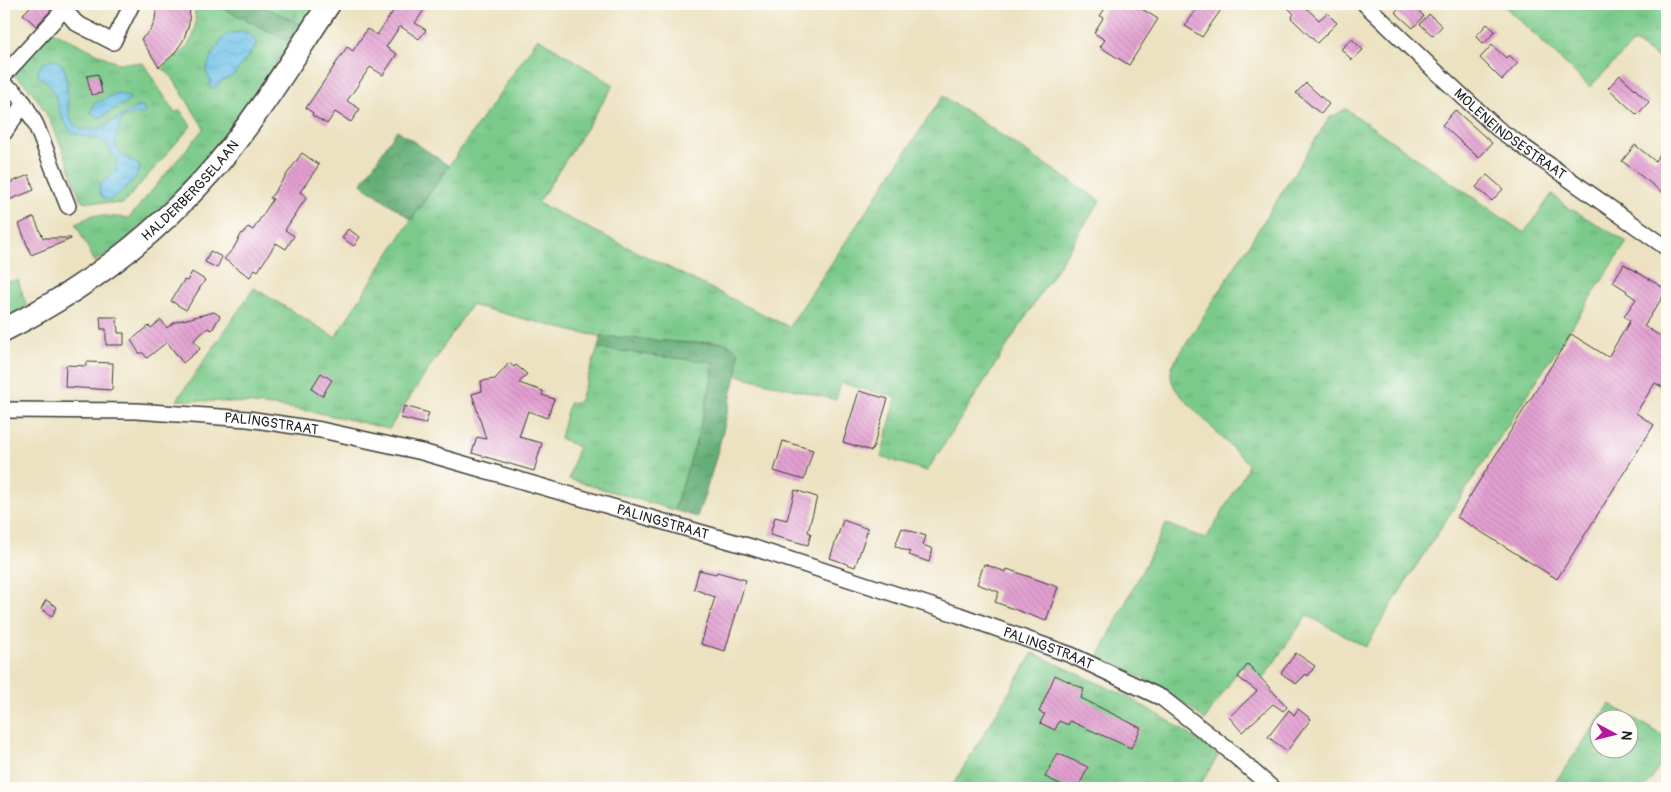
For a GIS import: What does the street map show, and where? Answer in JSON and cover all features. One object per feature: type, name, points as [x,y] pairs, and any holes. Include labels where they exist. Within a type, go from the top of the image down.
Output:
[{"type":"main road","name":"HALDERBERGSELAAN","points":[[4,330],[50,306],[86,283],[150,232],[187,197],[216,165],[250,121],[329,4]]},
{"type":"street","points":[[4,74],[67,7],[76,23],[113,42],[132,4]]},
{"type":"street","name":"MOLENEINDSESTRAAT","points":[[1365,4],[1498,129],[1667,248]]},
{"type":"street","points":[[4,86],[14,91],[24,103],[36,125],[68,206]]},
{"type":"street","points":[[4,134],[24,103]]},
{"type":"street","name":"PALINGSTRAAT","points":[[4,410],[136,411],[248,420],[321,430],[422,452],[751,547],[959,615],[1071,655],[1162,698],[1226,748],[1272,788]]},
{"type":"green space","points":[[196,4],[214,4],[291,42],[203,161],[152,216],[125,240],[95,262],[76,224],[93,215],[129,218],[204,128],[172,77],[162,68],[184,49],[193,36],[195,28],[194,7]]},
{"type":"green space","points":[[214,4],[258,4],[303,25],[291,42]]},
{"type":"green space","points":[[258,4],[317,4],[303,25]]},
{"type":"green space","points":[[1502,4],[1667,4],[1667,64],[1634,42],[1590,87]]},
{"type":"green space","points":[[52,31],[117,63],[143,63],[175,113],[180,110],[191,126],[123,204],[81,201],[63,149],[45,112],[23,82],[10,73]]},
{"type":"green space","points":[[538,38],[614,85],[538,203],[789,327],[943,96],[1100,201],[927,471],[881,457],[896,398],[841,383],[836,400],[736,375],[738,356],[714,341],[689,343],[601,336],[575,332],[471,305],[389,429],[288,408],[177,400],[254,288],[335,337],[403,232]]},
{"type":"green space","points":[[1346,109],[1524,233],[1552,194],[1566,206],[1627,242],[1407,580],[1366,647],[1307,615],[1262,680],[1241,666],[1205,720],[1186,705],[1139,676],[1098,657],[1166,524],[1206,539],[1245,473],[1248,464],[1176,390],[1171,379],[1172,366],[1329,118]]},
{"type":"green space","points":[[397,130],[449,166],[411,219],[361,184]]},
{"type":"green space","points":[[18,280],[27,307],[4,318],[4,282]]},
{"type":"green space","points":[[601,336],[689,343],[723,342],[738,351],[736,374],[724,428],[712,473],[697,517],[674,510],[701,425],[712,379],[713,362],[598,348]]},
{"type":"green space","points":[[598,348],[713,362],[713,374],[704,410],[674,510],[569,479],[578,447],[560,438],[569,403],[579,402]]},
{"type":"green space","points":[[1033,653],[1126,696],[1171,722],[1212,750],[1218,756],[1198,788],[951,788]]},
{"type":"green space","points":[[1610,704],[1620,710],[1606,710]]},
{"type":"green space","points":[[1638,721],[1667,738],[1667,756],[1645,788],[1551,788],[1588,735],[1588,760],[1638,760]]},
{"type":"water","points":[[243,32],[252,37],[256,46],[234,75],[220,82],[216,87],[211,88],[209,85],[211,81],[206,72],[214,52],[227,35]]},
{"type":"water","points":[[52,59],[61,63],[64,68],[71,120],[77,126],[85,129],[98,128],[136,107],[143,107],[145,112],[143,114],[132,114],[122,119],[116,140],[116,145],[121,154],[140,167],[132,181],[110,200],[103,198],[99,192],[100,185],[116,170],[117,160],[102,141],[76,134],[69,129],[61,115],[54,93],[45,81],[38,76],[38,70],[42,64]]},
{"type":"water","points":[[118,93],[130,98],[130,100],[101,117],[97,117],[91,112],[94,104]]},
{"type":"building","points":[[33,4],[57,4],[36,26],[23,14]]},
{"type":"building","points":[[155,4],[190,4],[189,24],[183,41],[173,55],[159,67],[141,39],[151,30],[155,20]]},
{"type":"building","points":[[398,4],[428,4],[415,23],[426,30],[419,39],[400,26],[386,47],[397,54],[383,75],[370,67],[347,101],[360,109],[351,122],[335,112],[327,124],[312,115],[313,113],[306,108],[347,47],[353,51],[367,29],[377,35]]},
{"type":"building","points":[[1108,4],[1134,4],[1158,19],[1129,65],[1100,47],[1105,40],[1094,33],[1103,18],[1100,16]]},
{"type":"building","points":[[1200,4],[1225,4],[1202,37],[1185,26]]},
{"type":"building","points":[[1284,4],[1302,4],[1319,20],[1327,13],[1337,23],[1317,43],[1291,18],[1294,14]]},
{"type":"building","points":[[1403,4],[1411,4],[1424,16],[1413,28],[1395,12]]},
{"type":"building","points":[[1429,14],[1442,26],[1433,36],[1420,24]]},
{"type":"building","points":[[1487,24],[1495,31],[1484,44],[1476,36]]},
{"type":"building","points":[[1352,39],[1363,50],[1352,60],[1341,49]]},
{"type":"building","points":[[1492,45],[1506,58],[1509,55],[1518,63],[1502,80],[1480,58]]},
{"type":"building","points":[[98,74],[102,93],[91,95],[87,76]]},
{"type":"building","points":[[1620,75],[1649,102],[1637,115],[1608,88]]},
{"type":"building","points":[[1306,83],[1329,104],[1321,114],[1296,93]]},
{"type":"building","points":[[1455,110],[1492,143],[1479,158],[1442,125]]},
{"type":"building","points":[[1667,144],[1667,188],[1663,193],[1622,161],[1635,145],[1655,161]]},
{"type":"building","points":[[302,153],[319,165],[300,192],[306,198],[285,230],[294,236],[286,249],[276,243],[258,271],[255,269],[250,277],[224,259],[248,227],[253,230],[273,199],[270,198]]},
{"type":"building","points":[[29,175],[34,190],[4,202],[4,185]]},
{"type":"building","points":[[1487,175],[1503,189],[1492,201],[1476,187]]},
{"type":"building","points":[[34,217],[43,238],[71,239],[31,255],[19,224]]},
{"type":"building","points":[[348,229],[360,237],[354,246],[342,238]]},
{"type":"building","points":[[210,251],[222,257],[217,268],[205,262]]},
{"type":"building","points":[[1624,264],[1667,290],[1644,326],[1667,340],[1667,390],[1655,383],[1636,413],[1654,425],[1557,579],[1457,517],[1571,334],[1608,357],[1630,321],[1624,316],[1636,299],[1613,282]]},
{"type":"building","points":[[192,272],[205,280],[186,310],[171,301],[184,280],[187,281]]},
{"type":"building","points":[[214,312],[220,316],[212,330],[208,328],[194,340],[200,349],[183,363],[167,342],[147,358],[143,353],[139,353],[131,340],[149,326],[151,328],[161,320],[167,328],[175,322]]},
{"type":"building","points":[[100,317],[117,317],[118,333],[124,333],[124,345],[106,345],[106,329],[101,329]]},
{"type":"building","points":[[86,362],[113,363],[112,390],[65,387],[66,365],[86,366]]},
{"type":"building","points":[[509,363],[514,367],[516,365],[527,374],[519,383],[543,391],[542,395],[554,399],[547,418],[528,411],[519,437],[542,443],[534,471],[472,453],[477,437],[486,439],[472,394],[482,391],[481,381],[495,379]]},
{"type":"building","points":[[321,373],[332,380],[322,396],[311,389]]},
{"type":"building","points":[[859,391],[888,399],[872,451],[843,442]]},
{"type":"building","points":[[404,406],[429,413],[425,424],[401,418]]},
{"type":"building","points":[[783,441],[813,450],[804,480],[774,471]]},
{"type":"building","points":[[795,490],[817,497],[808,532],[811,533],[808,545],[770,535],[775,517],[787,520]]},
{"type":"building","points":[[843,520],[868,529],[855,567],[830,558]]},
{"type":"building","points":[[902,528],[926,536],[923,545],[933,549],[929,562],[909,555],[910,552],[895,546]]},
{"type":"building","points":[[984,564],[1006,572],[1007,569],[1058,587],[1046,621],[995,602],[999,592],[977,584]]},
{"type":"building","points":[[699,570],[716,574],[717,572],[746,580],[725,651],[701,644],[715,597],[694,589]]},
{"type":"building","points":[[46,600],[57,607],[52,616],[41,609]]},
{"type":"building","points":[[1296,653],[1315,666],[1308,676],[1306,674],[1296,684],[1281,673]]},
{"type":"building","points":[[1248,664],[1287,707],[1283,711],[1273,704],[1242,732],[1229,717],[1257,691],[1238,677]]},
{"type":"building","points":[[1055,675],[1084,689],[1081,698],[1141,728],[1131,748],[1070,721],[1068,725],[1059,721],[1055,730],[1040,723],[1045,714],[1039,712]]},
{"type":"building","points":[[1298,709],[1311,719],[1287,751],[1268,737],[1289,710],[1294,715]]},
{"type":"building","points":[[1057,753],[1088,767],[1078,788],[1068,788],[1045,777]]}]
